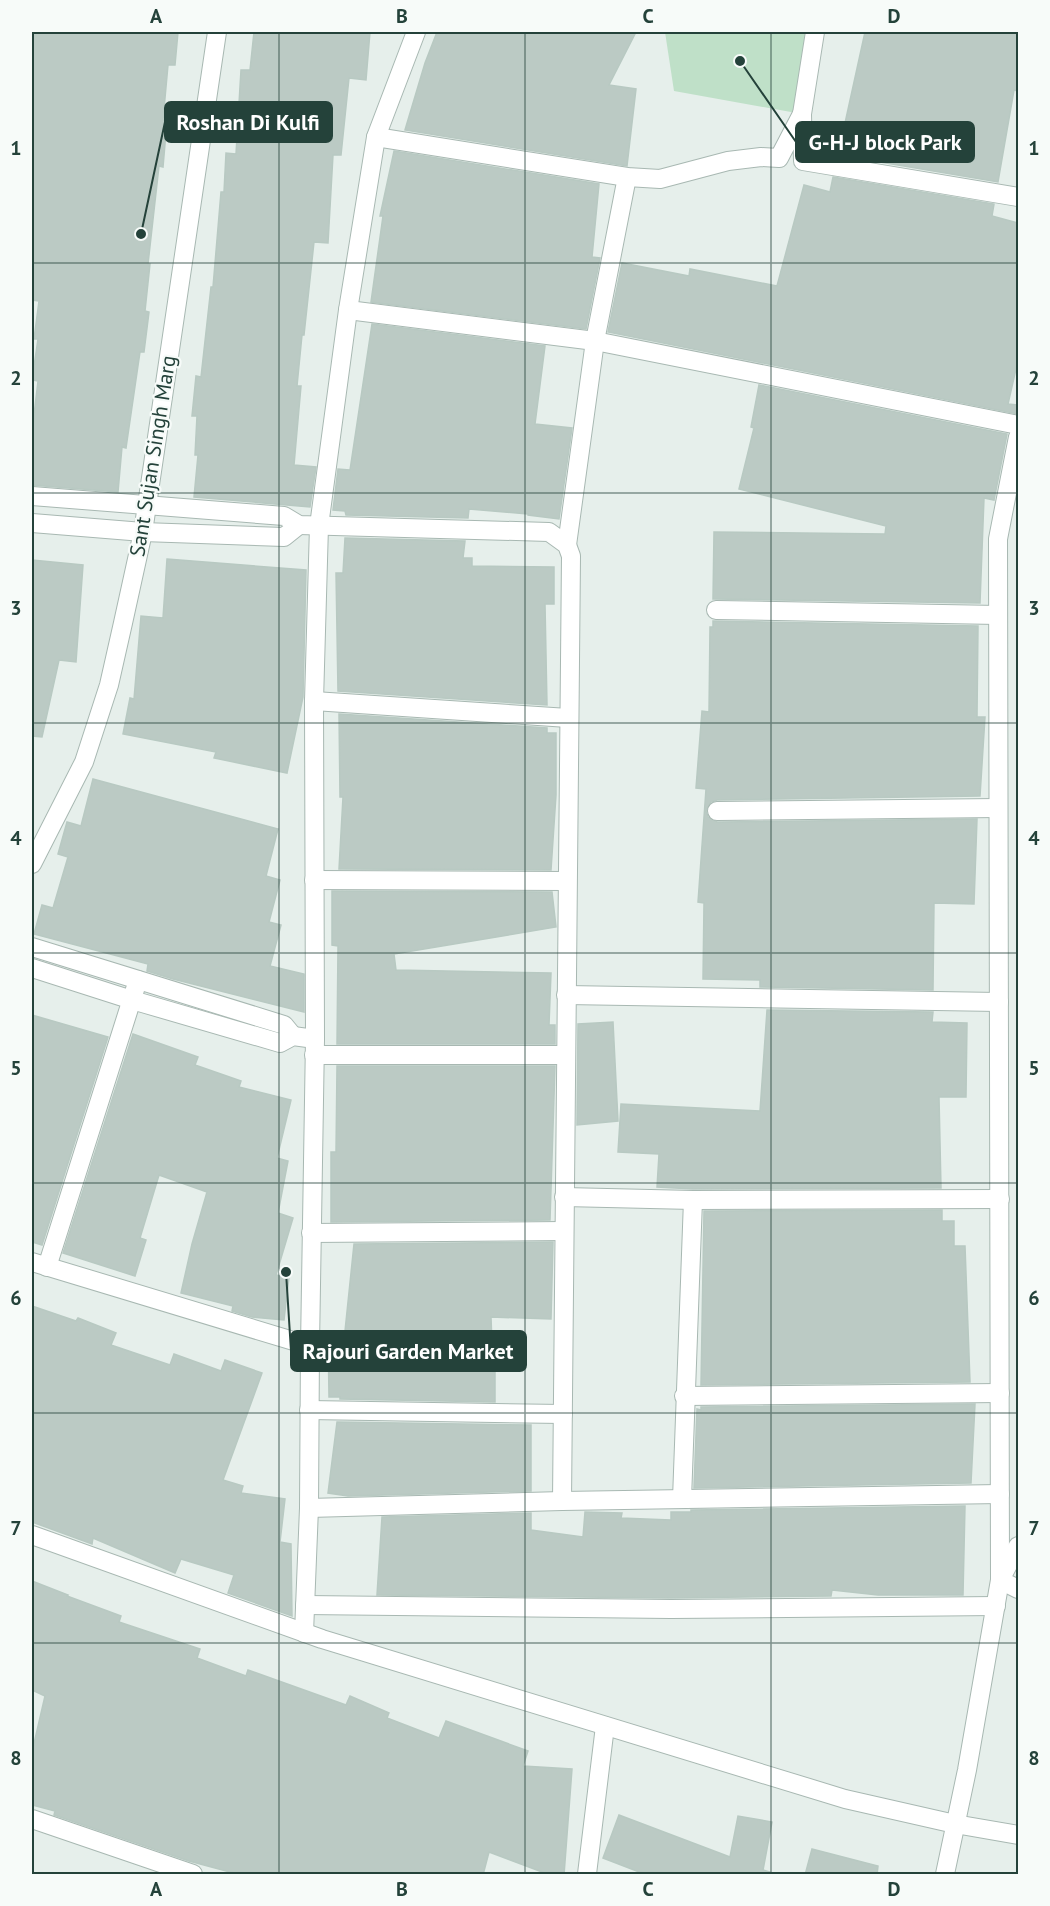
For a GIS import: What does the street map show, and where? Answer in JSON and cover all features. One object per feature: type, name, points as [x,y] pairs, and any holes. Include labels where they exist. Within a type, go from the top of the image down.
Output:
[{"type":"street","name":"Sant Sujan Singh Marg","points":[[32,864],[84,762],[109,685],[143,532],[217,32]]},
{"type":"street","points":[[304,1633],[309,1508],[309,1346],[315,1047],[314,701],[320,526],[348,310],[376,137],[416,32]]},
{"type":"street","points":[[815,32],[802,114],[803,161],[1018,197]]},
{"type":"street","points":[[376,137],[627,177],[660,179],[737,159],[779,158],[802,114]]},
{"type":"street","points":[[562,1501],[566,881],[571,556],[567,545],[595,341],[627,177]]},
{"type":"street","points":[[348,310],[595,341],[1018,425]]},
{"type":"street","points":[[945,1875],[967,1770],[1000,1580],[998,539],[1018,437]]},
{"type":"street","points":[[32,496],[284,516],[299,525],[549,532],[567,545]]},
{"type":"street","points":[[32,524],[143,532],[284,537],[299,525]]},
{"type":"street","points":[[716,609],[998,615]]},
{"type":"street","points":[[314,701],[568,718]]},
{"type":"street","points":[[717,811],[998,808]]},
{"type":"street","points":[[314,880],[566,881]]},
{"type":"street","points":[[32,947],[284,1025],[293,1036],[315,1047],[565,1055]]},
{"type":"street","points":[[32,968],[280,1043],[293,1036]]},
{"type":"street","points":[[138,980],[39,1264],[309,1346]]},
{"type":"street","points":[[566,995],[999,1002]]},
{"type":"street","points":[[564,1197],[693,1200],[999,1199]]},
{"type":"street","points":[[682,1499],[693,1200]]},
{"type":"street","points":[[311,1233],[564,1231]]},
{"type":"street","points":[[684,1396],[1000,1393]]},
{"type":"street","points":[[309,1410],[563,1414]]},
{"type":"street","points":[[309,1508],[562,1501],[1000,1494]]},
{"type":"street","points":[[32,1535],[304,1633],[605,1726],[845,1799],[956,1824],[1018,1835]]},
{"type":"street","points":[[1000,1580],[1018,1546]]},
{"type":"street","points":[[1000,1580],[1018,1589]]},
{"type":"street","points":[[305,1605],[659,1609],[996,1606]]},
{"type":"street","points":[[587,1875],[605,1726]]},
{"type":"street","points":[[32,1819],[193,1875]]},
{"type":"green space","points":[[665,32],[815,32],[802,114],[674,91]]},
{"type":"building","points":[[32,32],[178,32],[175,65],[168,65],[163,120],[167,121],[163,167],[159,166],[148,264],[150,264],[145,311],[149,312],[144,352],[140,352],[126,448],[122,447],[118,492],[32,485],[32,432],[38,381],[32,380],[38,339],[34,339],[39,301],[32,300]]},
{"type":"building","points":[[254,32],[370,32],[366,80],[349,78],[341,155],[333,155],[328,243],[314,242],[304,335],[302,335],[297,386],[301,386],[294,465],[316,467],[310,507],[194,497],[198,455],[195,455],[197,416],[192,416],[196,376],[201,377],[211,287],[213,287],[221,192],[224,192],[226,153],[236,154],[241,70],[250,70]]},
{"type":"building","points":[[437,32],[636,32],[609,85],[636,89],[627,166],[405,130]]},
{"type":"building","points":[[865,32],[1018,32],[1018,91],[1014,90],[998,182],[838,155]]},
{"type":"building","points":[[394,151],[599,184],[592,257],[600,258],[586,329],[371,302],[383,216],[380,216]]},
{"type":"building","points":[[833,177],[994,204],[992,216],[1018,223],[1018,360],[1008,404],[1018,405],[1018,414],[608,332],[622,263],[689,276],[690,269],[777,286],[804,185],[830,192]]},
{"type":"building","points":[[372,324],[545,346],[535,424],[572,428],[559,519],[469,509],[468,518],[346,515],[345,511],[333,510],[338,469],[350,470]]},
{"type":"building","points":[[759,385],[1007,434],[994,500],[984,498],[980,603],[713,599],[714,532],[885,534],[886,526],[739,489],[754,428],[751,427]]},
{"type":"building","points":[[345,538],[465,541],[463,558],[472,558],[472,566],[554,567],[554,604],[545,604],[547,705],[338,691],[336,573],[343,573]]},
{"type":"building","points":[[167,559],[306,570],[303,697],[287,773],[214,758],[216,752],[123,734],[130,698],[134,699],[141,616],[163,618]]},
{"type":"building","points":[[32,560],[83,565],[76,662],[59,660],[42,737],[32,736]]},
{"type":"building","points":[[713,621],[978,626],[977,717],[985,717],[980,796],[717,800],[711,802],[706,811],[708,817],[717,822],[977,819],[974,904],[934,903],[933,990],[760,987],[760,980],[703,979],[704,903],[698,902],[706,789],[696,788],[702,711],[709,712],[710,627],[713,627]]},
{"type":"building","points":[[339,714],[547,728],[547,733],[556,733],[556,795],[551,870],[339,869],[343,797],[340,797]]},
{"type":"building","points":[[93,779],[278,829],[266,876],[280,880],[269,922],[281,925],[270,966],[304,974],[304,1012],[173,979],[147,971],[148,964],[34,934],[42,905],[53,908],[68,857],[58,854],[67,822],[81,826]]},
{"type":"building","points":[[332,891],[552,892],[556,927],[394,954],[396,970],[551,973],[549,1025],[555,1025],[555,1044],[337,1044],[338,946],[332,945]]},
{"type":"building","points":[[767,1010],[933,1012],[932,1022],[967,1023],[966,1097],[939,1097],[941,1188],[693,1189],[657,1187],[659,1154],[618,1152],[621,1104],[760,1111]]},
{"type":"building","points":[[32,1015],[108,1037],[42,1245],[32,1242]]},
{"type":"building","points":[[613,1022],[618,1121],[577,1125],[578,1024]]},
{"type":"building","points":[[133,1034],[198,1057],[195,1065],[241,1081],[239,1087],[291,1100],[277,1158],[288,1161],[278,1213],[293,1218],[276,1275],[289,1277],[284,1320],[252,1317],[232,1311],[233,1306],[181,1293],[207,1192],[159,1175],[140,1238],[146,1240],[135,1276],[63,1253]]},
{"type":"building","points":[[337,1066],[555,1066],[550,1220],[331,1222],[331,1152],[336,1152]]},
{"type":"building","points":[[942,1210],[942,1221],[954,1221],[954,1246],[965,1246],[970,1382],[701,1385],[704,1211]]},
{"type":"building","points":[[553,1242],[551,1319],[491,1317],[495,1402],[329,1397],[328,1331],[345,1331],[354,1244]]},
{"type":"building","points":[[32,1306],[76,1321],[78,1318],[116,1333],[111,1345],[170,1365],[174,1354],[221,1371],[225,1360],[262,1373],[223,1480],[243,1486],[241,1493],[285,1499],[280,1542],[291,1544],[292,1616],[228,1593],[234,1575],[181,1559],[175,1573],[93,1538],[92,1544],[32,1522]]},
{"type":"building","points":[[975,1404],[971,1483],[694,1488],[697,1409],[701,1410],[701,1407]]},
{"type":"building","points":[[337,1422],[531,1425],[531,1491],[348,1496],[328,1493]]},
{"type":"building","points":[[965,1506],[963,1595],[878,1595],[832,1590],[831,1596],[671,1598],[377,1595],[382,1517],[531,1513],[531,1530],[583,1537],[585,1512],[622,1513],[621,1518],[671,1520],[671,1512],[691,1512],[691,1510]]},
{"type":"building","points":[[32,1581],[121,1616],[119,1622],[200,1649],[197,1658],[246,1676],[248,1670],[346,1705],[350,1696],[389,1713],[387,1718],[439,1738],[446,1721],[528,1751],[523,1766],[572,1769],[564,1875],[550,1875],[489,1852],[483,1875],[241,1875],[189,1861],[54,1815],[55,1811],[32,1805],[32,1752],[45,1696],[32,1690]]},
{"type":"building","points":[[619,1815],[730,1857],[738,1816],[772,1822],[763,1870],[770,1872],[770,1875],[647,1875],[603,1858]]},
{"type":"building","points":[[812,1849],[878,1866],[877,1875],[805,1875]]},
{"type":"place","name":"G-H-J block Park","points":[[740,61]]},
{"type":"place","name":"Roshan Di Kulfi","points":[[141,234]]},
{"type":"place","name":"Rajouri Garden Market","points":[[286,1272]]}]
